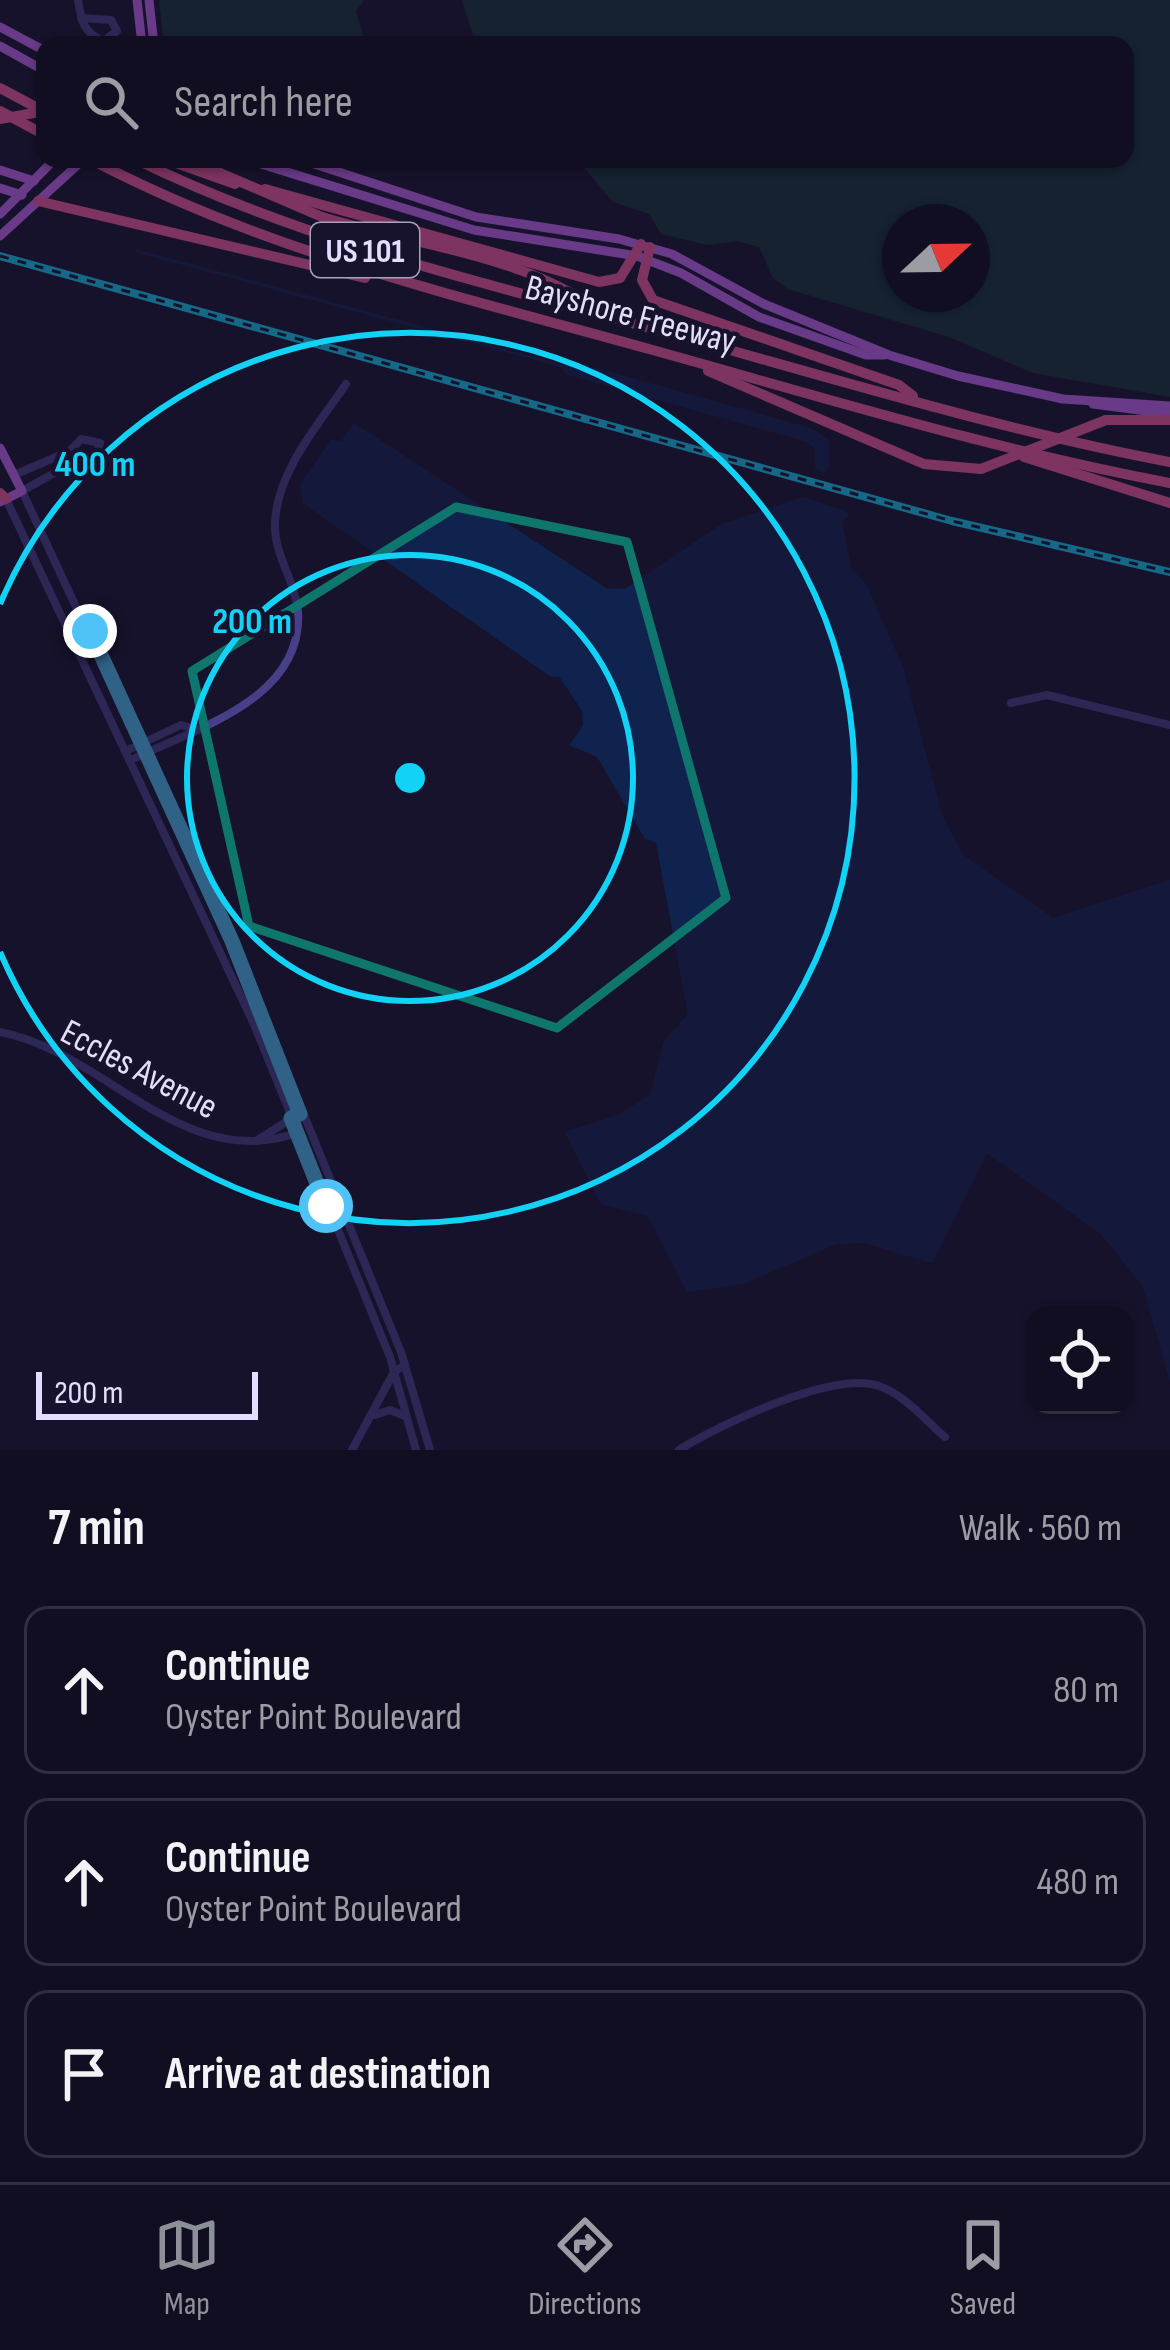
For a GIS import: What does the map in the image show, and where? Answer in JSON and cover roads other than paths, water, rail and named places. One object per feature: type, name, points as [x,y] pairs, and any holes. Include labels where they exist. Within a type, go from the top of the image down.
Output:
[{"type":"highway","points":[[0,87],[36,105]]},
{"type":"highway","points":[[0,115],[36,111]]},
{"type":"highway","points":[[0,115],[36,131]]},
{"type":"highway","name":"Bayshore Freeway","points":[[108,168],[281,243],[1000,445],[1170,483]]},
{"type":"highway","name":"Bayshore Freeway","points":[[156,168],[337,241],[920,402],[1170,462]]},
{"type":"highway","points":[[190,168],[232,183],[328,202],[598,282],[620,278],[644,251]]},
{"type":"highway","points":[[208,168],[322,218],[486,262],[580,298],[604,316]]},
{"type":"highway","points":[[38,201],[532,316]]},
{"type":"highway","points":[[644,251],[642,280],[653,300],[899,385],[920,402]]},
{"type":"highway","points":[[673,355],[924,464],[980,470],[1015,460],[1106,420],[1170,413]]},
{"type":"highway","points":[[1000,445],[1053,469],[1170,503]]},
{"type":"main road","points":[[137,0],[141,36]]},
{"type":"main road","points":[[149,0],[153,36]]},
{"type":"main road","points":[[0,27],[36,46]]},
{"type":"main road","points":[[0,46],[36,66]]},
{"type":"main road","points":[[1,213],[47,168]]},
{"type":"main road","points":[[0,236],[76,168]]},
{"type":"main road","points":[[274,168],[474,230],[644,251]]},
{"type":"main road","points":[[326,168],[476,217],[644,251],[759,317],[866,355],[889,356],[1002,388],[1170,413]]},
{"type":"main road","points":[[0,170],[34,181]]},
{"type":"main road","points":[[34,181],[38,201]]},
{"type":"main road","points":[[0,188],[38,201]]},
{"type":"main road","points":[[0,448],[22,491],[1,492]]},
{"type":"main road","points":[[1,492],[14,475]]},
{"type":"street","points":[[78,0],[82,22]]},
{"type":"street","points":[[130,754],[252,701],[287,662],[298,611],[277,546],[275,518],[289,472],[346,384]]},
{"type":"street","points":[[14,475],[73,456],[22,491],[243,966],[394,1372],[416,1450]]},
{"type":"street","points":[[1,492],[130,754],[296,1116]]},
{"type":"street","points":[[1011,703],[1047,695],[1170,725]]},
{"type":"street","name":"Eccles Avenue","points":[[0,1032],[42,1045],[203,1136],[242,1145],[302,1131]]},
{"type":"street","name":"Eccles Avenue","points":[[256,1142],[296,1116]]},
{"type":"street","points":[[302,1131],[405,1365],[430,1450]]},
{"type":"street","points":[[352,1450],[394,1372],[405,1365]]},
{"type":"street","points":[[679,1450],[698,1438],[850,1382],[892,1392],[945,1437]]},
{"type":"street","points":[[373,1415],[390,1410],[405,1416]]},
{"type":"street","points":[[690,1450],[698,1438]]},
{"type":"water","points":[[354,423],[606,588],[625,589],[722,524],[803,497],[844,511],[849,515],[842,522],[851,568],[867,585],[903,668],[942,815],[963,855],[1053,918],[1170,880],[1170,1382],[1143,1286],[1100,1233],[987,1153],[932,1263],[864,1243],[837,1244],[743,1284],[687,1292],[648,1216],[601,1204],[565,1132],[618,1115],[650,1095],[664,1041],[688,1014],[656,843],[645,839],[597,757],[569,745],[583,725],[582,711],[559,676],[551,677],[303,503],[300,485],[331,440],[341,441]]},
{"type":"waterway","points":[[137,251],[570,368]]},
{"type":"waterway","points":[[570,368],[809,435],[822,444],[822,465]]},
{"type":"railway","points":[[0,256],[952,521],[1170,572]]}]
